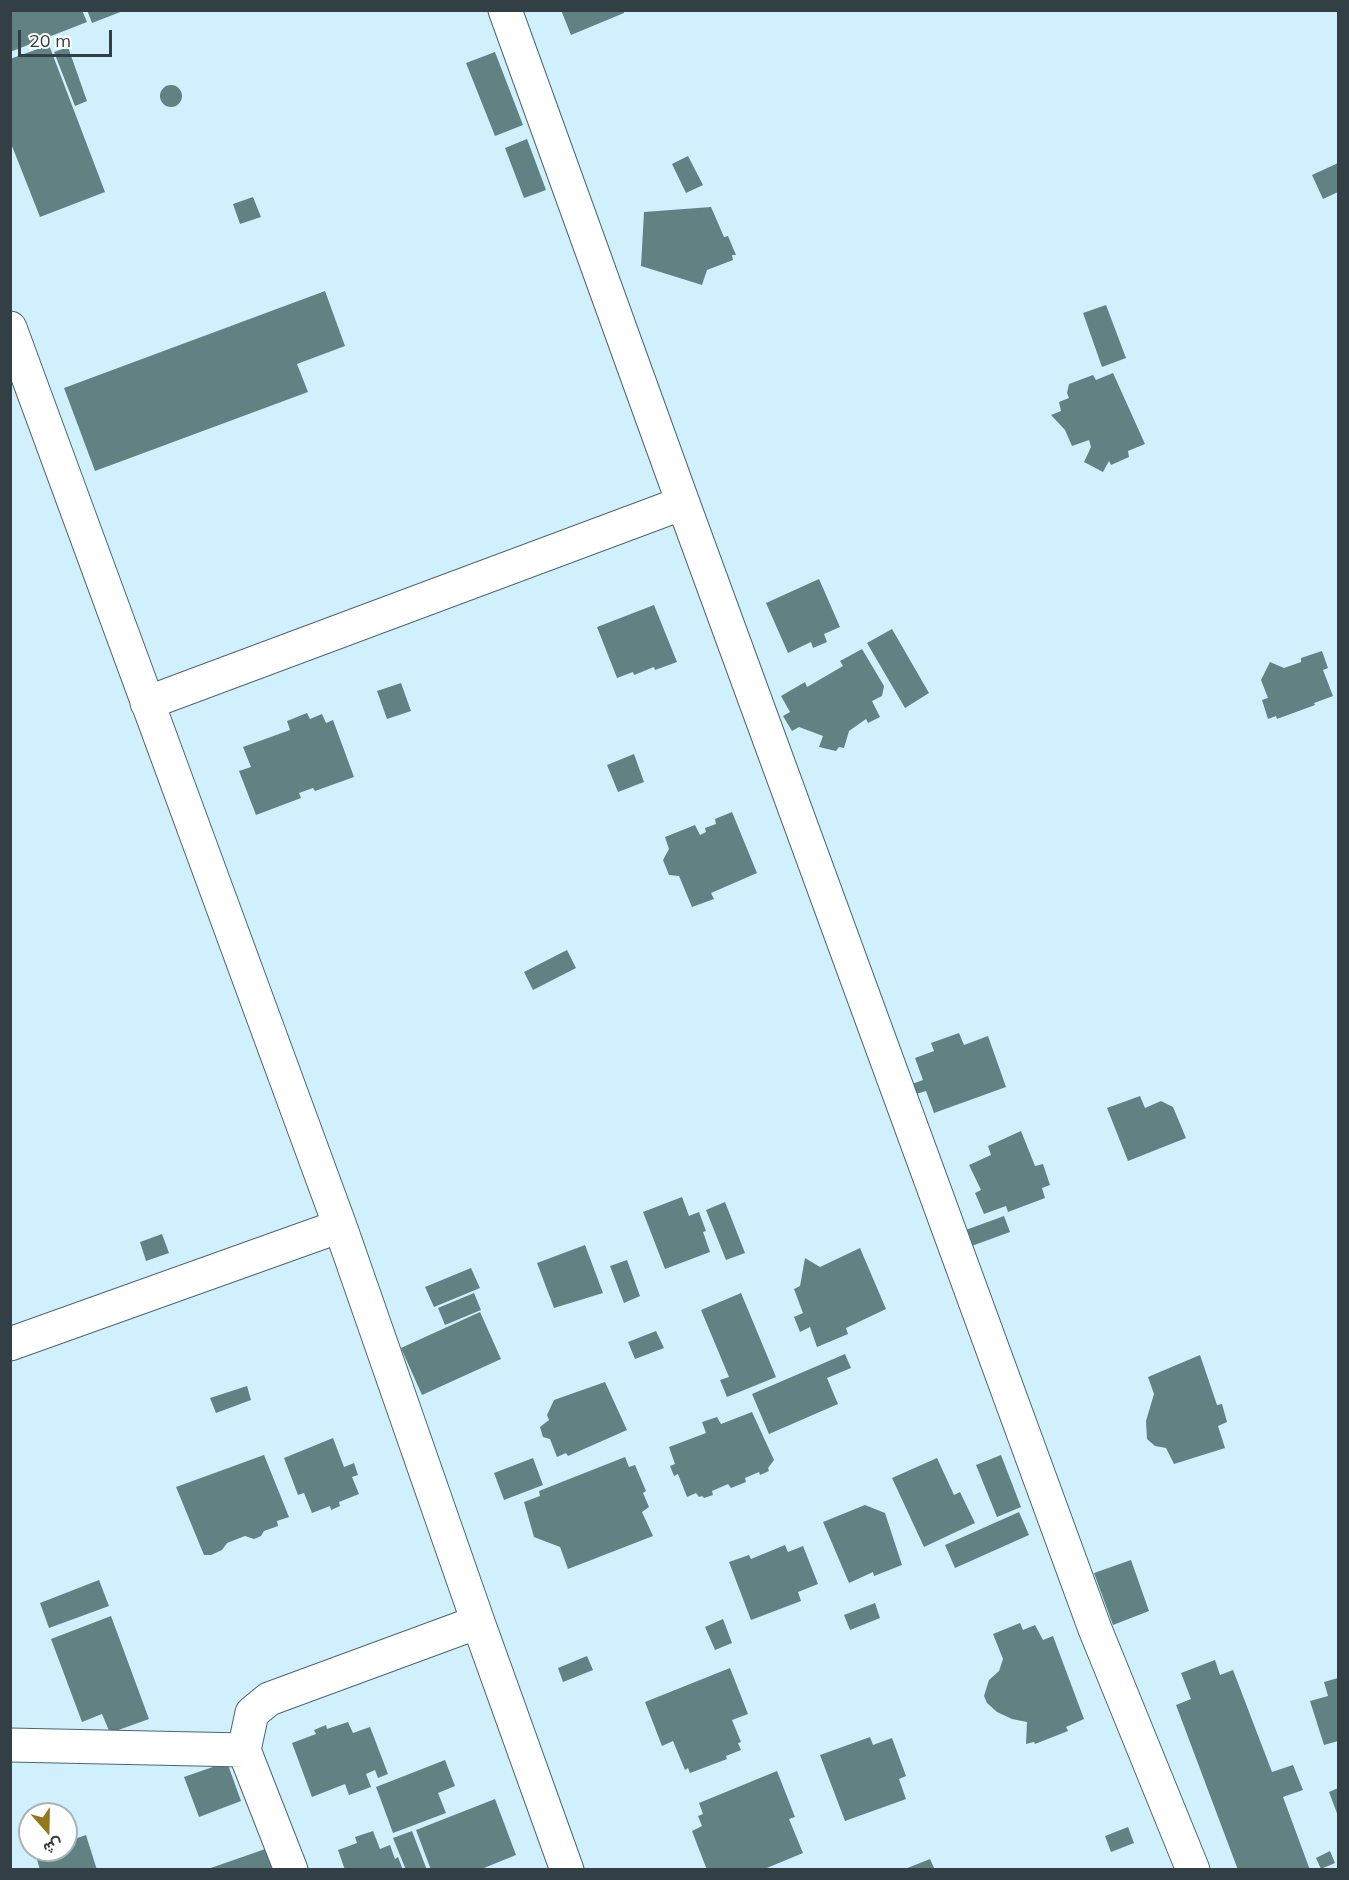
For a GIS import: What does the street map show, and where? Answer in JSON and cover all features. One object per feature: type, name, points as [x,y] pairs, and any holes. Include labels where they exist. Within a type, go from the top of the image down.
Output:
[{"type":"street","points":[[505,10],[1095,1629],[1193,1869]]},
{"type":"street","points":[[10,328],[340,1226],[567,1869]]},
{"type":"street","points":[[147,703],[683,502]]},
{"type":"street","points":[[10,1344],[340,1226]]},
{"type":"street","points":[[291,1869],[244,1750],[252,1713],[268,1699],[478,1622]]},
{"type":"street","points":[[10,1744],[244,1750]]},
{"type":"building","points":[[10,10],[82,10],[87,22],[10,52]]},
{"type":"building","points":[[87,10],[123,10],[123,11],[92,23]]},
{"type":"building","points":[[561,10],[624,10],[624,13],[571,35]]},
{"type":"building","points":[[49,45],[105,192],[40,217],[10,141],[10,59]]},
{"type":"building","points":[[68,47],[87,101],[75,106],[54,52]]},
{"type":"building","points":[[495,52],[523,125],[495,136],[466,63]]},
{"type":"building","points":[[171,85],[179,88],[182,96],[179,104],[171,107],[163,104],[160,96],[163,88]]},
{"type":"building","points":[[527,139],[546,190],[524,198],[505,148]]},
{"type":"building","points":[[688,156],[703,185],[686,193],[672,164]]},
{"type":"building","points":[[1338,163],[1338,192],[1323,199],[1312,175]]},
{"type":"building","points":[[253,197],[261,217],[240,224],[233,204]]},
{"type":"building","points":[[711,207],[724,237],[728,236],[736,255],[732,255],[733,260],[707,270],[702,285],[641,266],[644,212]]},
{"type":"building","points":[[325,291],[345,346],[297,364],[308,392],[95,471],[64,388]]},
{"type":"building","points":[[1106,305],[1126,358],[1102,367],[1083,313]]},
{"type":"building","points":[[1113,373],[1145,444],[1128,451],[1129,457],[1111,465],[1109,461],[1103,472],[1084,462],[1091,447],[1089,440],[1072,446],[1065,430],[1051,415],[1061,411],[1059,402],[1069,398],[1067,393],[1069,384],[1093,375],[1096,380]]},
{"type":"building","points":[[819,579],[840,627],[824,634],[827,642],[813,648],[811,642],[788,653],[766,603]]},
{"type":"building","points":[[654,605],[677,662],[655,670],[654,667],[634,675],[633,672],[617,678],[597,627]]},
{"type":"building","points":[[892,629],[929,693],[905,708],[867,643]]},
{"type":"building","points":[[862,649],[884,686],[882,696],[872,701],[880,717],[868,723],[866,719],[849,731],[844,748],[839,747],[836,751],[819,747],[823,736],[799,727],[792,731],[783,716],[790,712],[781,696],[805,682],[807,687],[843,666],[840,661]]},
{"type":"building","points":[[1322,651],[1328,668],[1323,670],[1333,696],[1277,719],[1276,716],[1268,719],[1262,700],[1268,698],[1261,680],[1270,662],[1284,668],[1301,662],[1301,658]]},
{"type":"building","points":[[401,683],[411,711],[387,719],[377,691]]},
{"type":"building","points":[[307,713],[310,719],[322,714],[326,723],[333,720],[354,777],[315,791],[313,788],[299,793],[301,798],[256,815],[239,771],[251,767],[243,747],[290,730],[287,721]]},
{"type":"building","points":[[634,754],[644,782],[618,792],[607,765]]},
{"type":"building","points":[[732,812],[757,873],[711,893],[714,899],[692,907],[679,876],[669,875],[663,860],[669,849],[665,837],[695,825],[700,835],[706,832],[705,828],[716,824],[715,819]]},
{"type":"building","points":[[567,950],[576,968],[533,990],[524,972]]},
{"type":"building","points":[[959,1033],[964,1045],[988,1036],[1006,1087],[934,1113],[926,1091],[916,1094],[912,1084],[923,1080],[915,1058],[934,1051],[931,1043]]},
{"type":"building","points":[[1140,1096],[1145,1108],[1161,1101],[1173,1107],[1186,1138],[1128,1161],[1107,1108]]},
{"type":"building","points":[[1021,1131],[1035,1166],[1043,1164],[1050,1185],[1042,1188],[1045,1198],[1008,1212],[1006,1206],[984,1214],[975,1193],[981,1190],[969,1165],[991,1155],[988,1146]]},
{"type":"building","points":[[682,1197],[689,1216],[699,1212],[710,1252],[665,1269],[643,1212]]},
{"type":"building","points":[[725,1202],[745,1253],[726,1260],[706,1210]]},
{"type":"building","points":[[1004,1216],[1010,1232],[958,1251],[952,1235]]},
{"type":"building","points":[[162,1234],[169,1253],[146,1261],[140,1242]]},
{"type":"building","points":[[585,1245],[603,1293],[554,1308],[537,1263]]},
{"type":"building","points":[[860,1248],[886,1309],[846,1328],[848,1334],[817,1347],[810,1327],[800,1332],[794,1317],[803,1313],[794,1289],[800,1286],[805,1258],[820,1267]]},
{"type":"building","points":[[627,1260],[640,1296],[624,1303],[610,1266]]},
{"type":"building","points":[[471,1268],[480,1288],[434,1307],[425,1287]]},
{"type":"building","points":[[474,1293],[481,1310],[445,1325],[438,1308]]},
{"type":"building","points":[[741,1293],[776,1377],[727,1397],[720,1380],[729,1377],[701,1310]]},
{"type":"building","points":[[480,1312],[501,1359],[422,1395],[401,1348]]},
{"type":"building","points":[[656,1331],[664,1348],[635,1359],[628,1342]]},
{"type":"building","points":[[845,1354],[851,1368],[827,1378],[838,1404],[769,1434],[752,1394]]},
{"type":"building","points":[[1200,1355],[1217,1405],[1222,1404],[1227,1422],[1218,1426],[1225,1448],[1174,1464],[1166,1448],[1155,1446],[1147,1439],[1146,1421],[1154,1394],[1148,1377]]},
{"type":"building","points":[[605,1382],[627,1430],[568,1456],[566,1453],[557,1457],[550,1439],[543,1437],[540,1427],[549,1420],[547,1415],[554,1400]]},
{"type":"building","points":[[247,1386],[251,1400],[216,1413],[210,1398]]},
{"type":"building","points":[[752,1412],[774,1460],[768,1468],[769,1471],[760,1475],[759,1472],[745,1478],[746,1482],[731,1488],[728,1484],[712,1491],[713,1495],[704,1498],[699,1497],[696,1493],[687,1497],[678,1474],[674,1476],[670,1466],[675,1464],[669,1447],[706,1433],[702,1422],[717,1417],[721,1424]]},
{"type":"building","points":[[333,1438],[344,1467],[354,1463],[358,1475],[352,1477],[359,1494],[339,1502],[340,1506],[331,1510],[330,1506],[312,1513],[304,1493],[298,1495],[284,1458]]},
{"type":"building","points":[[264,1455],[289,1517],[277,1521],[278,1526],[264,1531],[261,1536],[254,1539],[245,1536],[227,1543],[222,1550],[211,1555],[204,1555],[176,1487]]},
{"type":"building","points":[[1001,1455],[1021,1507],[997,1517],[976,1465]]},
{"type":"building","points":[[625,1457],[629,1467],[635,1465],[646,1491],[643,1493],[649,1507],[642,1512],[653,1536],[568,1569],[560,1547],[534,1537],[524,1502],[540,1496],[539,1491]]},
{"type":"building","points":[[533,1458],[543,1485],[504,1500],[494,1473]]},
{"type":"building","points":[[937,1458],[954,1495],[960,1492],[975,1523],[924,1547],[892,1478]]},
{"type":"building","points":[[865,1505],[885,1513],[902,1565],[874,1576],[873,1572],[849,1583],[823,1522]]},
{"type":"building","points":[[1019,1512],[1029,1535],[955,1568],[945,1545]]},
{"type":"building","points":[[785,1545],[788,1552],[803,1546],[818,1584],[798,1592],[801,1601],[751,1620],[729,1562],[749,1555],[751,1559]]},
{"type":"building","points":[[1131,1560],[1149,1611],[1113,1625],[1094,1573]]},
{"type":"building","points":[[99,1580],[109,1606],[49,1628],[40,1603]]},
{"type":"building","points":[[875,1603],[880,1618],[850,1630],[844,1615]]},
{"type":"building","points":[[111,1616],[149,1719],[110,1733],[102,1714],[82,1722],[51,1639]]},
{"type":"building","points":[[723,1619],[732,1643],[715,1650],[705,1627]]},
{"type":"building","points":[[1020,1623],[1023,1630],[1035,1625],[1043,1640],[1053,1636],[1084,1719],[1066,1727],[1068,1731],[1035,1744],[1034,1742],[1026,1744],[1027,1722],[1012,1719],[997,1712],[987,1703],[984,1696],[989,1680],[999,1671],[1003,1659],[993,1634]]},
{"type":"building","points":[[587,1656],[593,1670],[563,1682],[558,1668]]},
{"type":"building","points":[[1215,1660],[1220,1675],[1233,1670],[1272,1772],[1293,1765],[1303,1790],[1283,1797],[1310,1870],[1238,1870],[1176,1705],[1191,1699],[1181,1673]]},
{"type":"building","points":[[730,1668],[748,1714],[732,1720],[741,1742],[738,1743],[741,1750],[726,1756],[727,1759],[690,1773],[688,1768],[685,1770],[673,1741],[662,1746],[645,1702]]},
{"type":"building","points":[[1338,1678],[1338,1741],[1324,1745],[1310,1701],[1328,1696],[1324,1682]]},
{"type":"building","points":[[348,1722],[353,1733],[370,1727],[388,1774],[378,1778],[375,1770],[366,1774],[371,1787],[349,1795],[345,1784],[312,1797],[292,1743],[316,1734],[314,1730],[326,1725],[327,1729]]},
{"type":"building","points":[[870,1737],[873,1745],[892,1738],[906,1776],[899,1779],[906,1799],[845,1821],[820,1755]]},
{"type":"building","points":[[445,1760],[455,1786],[438,1793],[446,1813],[393,1833],[376,1787]]},
{"type":"building","points":[[227,1762],[241,1801],[199,1817],[184,1777]]},
{"type":"building","points":[[777,1771],[795,1817],[789,1819],[803,1853],[762,1870],[707,1870],[692,1831],[702,1826],[698,1816],[703,1814],[699,1803]]},
{"type":"building","points":[[1338,1788],[1338,1816],[1329,1792]]},
{"type":"building","points":[[495,1799],[516,1855],[479,1870],[431,1870],[416,1830]]},
{"type":"building","points":[[1128,1827],[1134,1843],[1111,1852],[1105,1836]]},
{"type":"building","points":[[373,1831],[380,1849],[390,1845],[395,1859],[398,1857],[403,1870],[345,1870],[338,1850],[357,1843],[355,1837]]},
{"type":"building","points":[[412,1831],[427,1870],[406,1870],[393,1838]]},
{"type":"building","points":[[86,1835],[97,1870],[40,1870],[38,1862],[78,1862],[78,1838]]},
{"type":"building","points":[[271,1847],[279,1870],[208,1870],[208,1869]]},
{"type":"building","points":[[1330,1851],[1335,1863],[1321,1869],[1316,1858]]},
{"type":"building","points":[[930,1859],[935,1870],[905,1870],[905,1869]]}]
